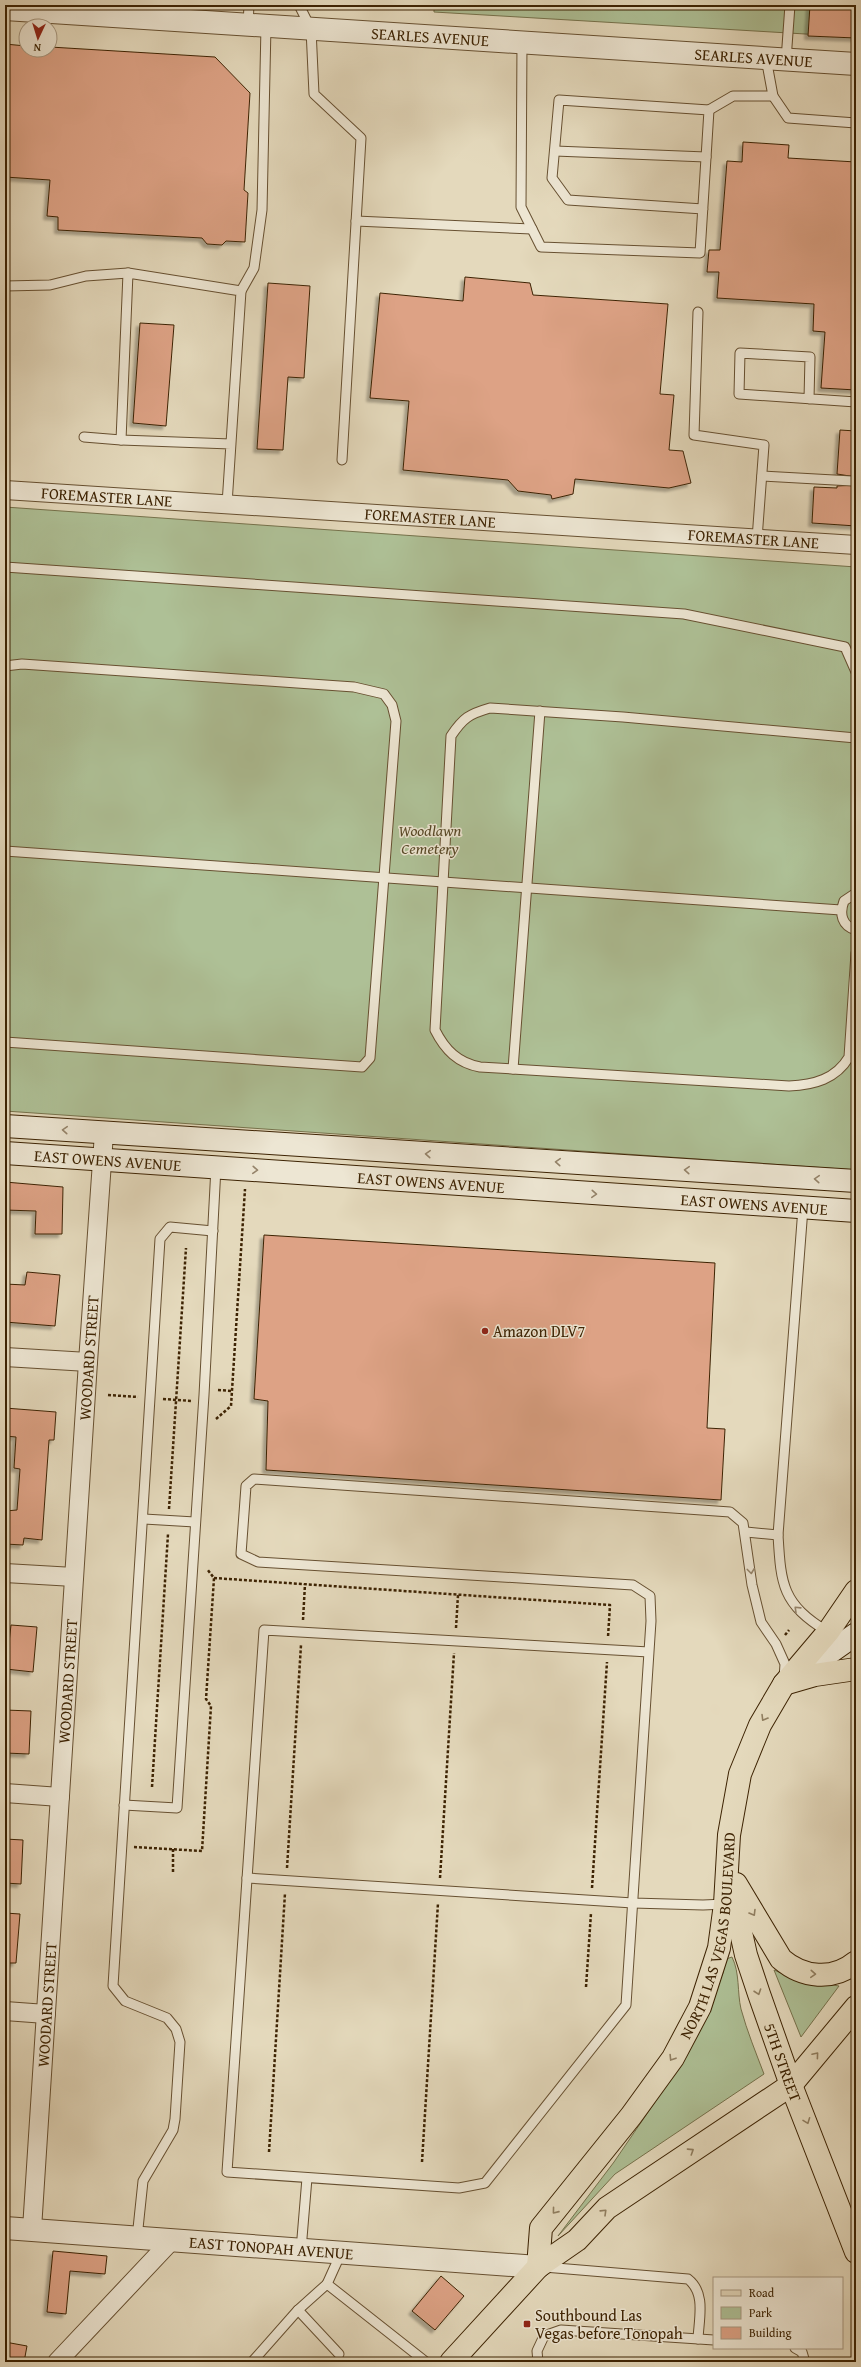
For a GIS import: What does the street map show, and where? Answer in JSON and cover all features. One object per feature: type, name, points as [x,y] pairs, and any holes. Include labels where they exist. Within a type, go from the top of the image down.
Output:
[{"type":"main road","name":"SEARLES AVENUE","points":[[5,9],[254,19],[310,29],[856,64]]},
{"type":"main road","name":"EAST OWENS AVENUE","points":[[5,1126],[856,1181]]},
{"type":"main road","name":"EAST OWENS AVENUE","points":[[5,1153],[856,1211]]},
{"type":"main road","name":"NORTH LAS VEGAS BOULEVARD","points":[[538,2266],[541,2228],[640,2103],[673,2058],[696,2014],[719,1948],[725,1904],[726,1867],[735,1796],[740,1774],[760,1725],[784,1684],[828,1632],[856,1591]]},
{"type":"main road","points":[[784,1684],[856,1634]]},
{"type":"main road","points":[[784,1684],[815,1675],[856,1669]]},
{"type":"main road","points":[[726,1867],[781,1959],[792,1968],[806,1974],[829,1975],[849,1968],[856,1962]]},
{"type":"main road","name":"5TH STREET","points":[[726,1867],[746,1955],[791,2085],[856,2252]]},
{"type":"main road","points":[[451,2362],[538,2266],[577,2240],[607,2208],[791,2085],[856,2007]]},
{"type":"main road","name":"EAST TONOPAH AVENUE","points":[[5,2228],[538,2266]]},
{"type":"street","name":"FOREMASTER LANE","points":[[5,490],[856,545]]},
{"type":"street","name":"WOODARD STREET","points":[[32,2229],[104,1133]]},
{"type":"street","points":[[5,1357],[88,1362]]},
{"type":"street","points":[[5,1573],[74,1577]]},
{"type":"street","points":[[5,1793],[60,1797]]},
{"type":"street","points":[[5,2011],[46,2014]]},
{"type":"street","points":[[57,2362],[172,2240]]},
{"type":"lane","points":[[299,5],[310,29],[314,94],[361,138],[342,460]]},
{"type":"lane","points":[[790,5],[776,59],[773,96],[788,118],[856,123]]},
{"type":"lane","points":[[227,504],[241,291],[254,268],[262,210],[254,19]]},
{"type":"lane","points":[[522,42],[521,207],[541,246],[700,253],[709,110]]},
{"type":"lane","points":[[703,209],[568,200],[552,178],[559,100],[709,110],[733,96],[773,96]]},
{"type":"lane","points":[[555,151],[706,157]]},
{"type":"lane","points":[[356,221],[532,229]]},
{"type":"lane","points":[[5,286],[50,285],[86,276],[128,273],[241,291]]},
{"type":"lane","points":[[121,440],[128,273]]},
{"type":"lane","points":[[698,312],[694,435],[764,445],[757,539]]},
{"type":"lane","points":[[809,399],[810,357],[740,353],[739,394],[809,399],[856,402]]},
{"type":"lane","points":[[84,437],[121,440],[231,444]]},
{"type":"lane","points":[[762,476],[852,481]]},
{"type":"lane","points":[[5,568],[684,614],[845,647],[856,672]]},
{"type":"lane","points":[[5,666],[22,664],[346,686],[377,690],[384,694],[392,705],[396,721],[370,1058],[362,1066],[5,1042]]},
{"type":"lane","points":[[856,738],[540,711],[490,708],[470,713],[459,723],[451,736],[435,1030],[441,1043],[466,1065],[790,1086],[808,1085],[826,1079],[842,1070],[849,1057],[856,953]]},
{"type":"lane","points":[[513,1069],[528,889],[540,711]]},
{"type":"lane","points":[[5,851],[841,910]]},
{"type":"lane","points":[[856,893],[844,901],[841,910],[846,925],[856,930]]},
{"type":"lane","points":[[124,1805],[177,1808],[204,1395],[216,1168]]},
{"type":"lane","points":[[803,1208],[778,1535],[780,1567],[789,1599],[801,1613],[828,1632]]},
{"type":"lane","points":[[137,2238],[143,2181],[172,2130],[175,2119],[180,2042],[176,2029],[167,2018],[125,2000],[113,1986],[144,1519],[160,1239],[170,1227],[213,1231]]},
{"type":"lane","points":[[649,1652],[264,1630],[227,2172],[459,2188],[485,2183],[626,2005],[649,1652],[650,1596],[633,1586],[258,1562],[241,1554],[246,1486],[254,1479],[730,1512],[743,1524],[746,1532],[752,1585],[761,1622],[776,1644],[785,1664],[784,1684]]},
{"type":"lane","points":[[144,1519],[195,1522]]},
{"type":"lane","points":[[746,1532],[778,1535]]},
{"type":"lane","points":[[247,1878],[632,1903],[703,1905],[725,1904]]},
{"type":"lane","points":[[301,2250],[307,2178]]},
{"type":"lane","points":[[252,2362],[298,2310],[327,2284],[341,2252]]},
{"type":"lane","points":[[538,2266],[688,2279],[696,2285],[700,2302],[698,2339]]},
{"type":"lane","points":[[327,2284],[426,2362]]},
{"type":"lane","points":[[298,2310],[339,2354]]},
{"type":"lane","points":[[538,2362],[537,2351],[544,2336],[561,2330],[713,2340]]},
{"type":"lane","points":[[797,2349],[802,2352],[805,2362]]},
{"type":"path","points":[[215,1427],[216,1419],[231,1406],[246,1183]]},
{"type":"path","points":[[108,1395],[193,1401],[213,1390],[232,1391]]},
{"type":"path","points":[[122,1847],[202,1851],[211,1706],[206,1699],[214,1578],[205,1567]]},
{"type":"path","points":[[214,1578],[610,1605],[586,1987]]},
{"type":"path","points":[[173,1849],[174,1874]]},
{"type":"green space","points":[[434,5],[856,5],[856,37],[434,12]]},
{"type":"green space","name":"Woodlawn Cemetery","points":[[5,507],[856,567],[856,1170],[5,1111]]},
{"type":"green space","points":[[732,1957],[735,1963],[741,2009],[764,2074],[615,2174],[558,2236],[614,2162],[687,2055],[723,1973],[726,1959]]},
{"type":"green space","points":[[774,1970],[796,1979],[839,1986],[801,2037]]},
{"type":"building","points":[[810,5],[856,5],[856,38],[808,36]]},
{"type":"building","points":[[5,44],[18,45],[18,58],[58,58],[58,47],[215,57],[250,93],[244,190],[248,193],[245,242],[226,241],[222,245],[207,244],[202,238],[58,230],[58,217],[47,216],[50,180],[5,177]]},
{"type":"building","points":[[743,142],[789,145],[788,158],[856,162],[856,390],[821,388],[825,332],[813,331],[814,304],[717,298],[719,272],[707,272],[709,250],[720,250],[727,161],[742,162]]},
{"type":"building","points":[[465,277],[530,283],[533,295],[668,304],[660,394],[674,395],[669,450],[683,451],[691,483],[669,488],[575,479],[573,494],[552,499],[551,495],[518,491],[508,480],[403,470],[409,401],[370,398],[380,293],[463,301]]},
{"type":"building","points":[[268,283],[310,286],[304,378],[288,377],[283,450],[257,449]]},
{"type":"building","points":[[140,323],[174,325],[166,426],[133,423]]},
{"type":"building","points":[[840,430],[856,431],[856,477],[837,474]]},
{"type":"building","points":[[856,485],[856,526],[812,523],[814,487],[837,488],[837,486]]},
{"type":"building","points":[[5,1182],[63,1187],[62,1234],[35,1234],[36,1211],[5,1210]]},
{"type":"building","name":"Amazon DLV7","points":[[264,1235],[715,1263],[707,1428],[725,1429],[721,1500],[266,1470],[268,1401],[254,1399]]},
{"type":"building","points":[[27,1272],[60,1275],[55,1326],[5,1322],[5,1284],[25,1285]]},
{"type":"building","points":[[5,1408],[56,1412],[54,1440],[49,1440],[42,1540],[24,1538],[23,1545],[5,1544],[5,1511],[17,1510],[20,1469],[14,1468],[16,1437],[5,1436]]},
{"type":"building","points":[[11,1625],[37,1627],[33,1672],[6,1669]]},
{"type":"building","points":[[5,1710],[31,1711],[29,1754],[5,1753]]},
{"type":"building","points":[[5,1839],[23,1840],[21,1884],[5,1883]]},
{"type":"building","points":[[5,1913],[20,1914],[16,1963],[5,1963]]},
{"type":"building","points":[[53,2251],[107,2256],[105,2274],[70,2271],[66,2314],[47,2312]]},
{"type":"building","points":[[441,2276],[464,2296],[435,2330],[412,2311]]},
{"type":"building","points":[[5,2342],[27,2346],[24,2362],[5,2362]]},
{"type":"place","name":"Amazon DLV7","points":[[485,1331]]},
{"type":"place","name":"Southbound Las Vegas before Tonopah","points":[[527,2324]]}]
